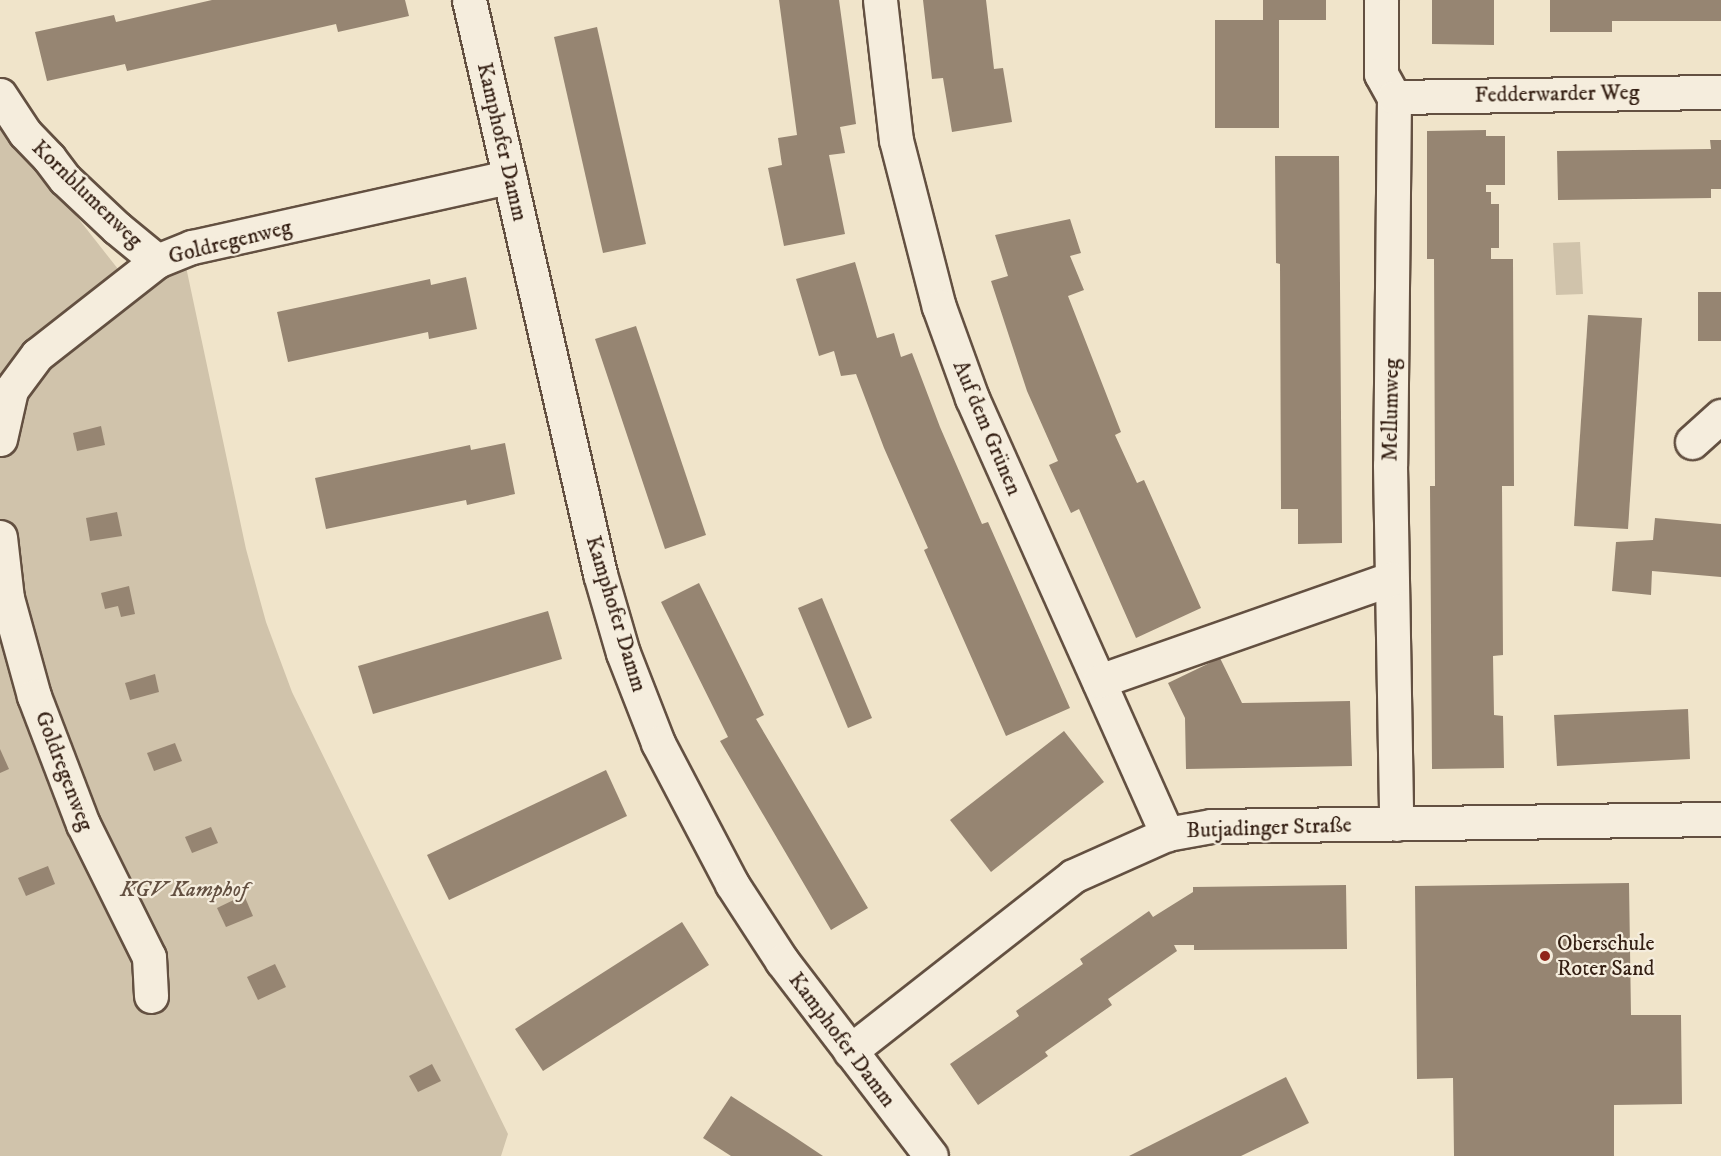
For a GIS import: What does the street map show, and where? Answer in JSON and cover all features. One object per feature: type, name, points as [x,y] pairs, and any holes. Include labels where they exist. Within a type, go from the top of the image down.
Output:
[{"type":"street","name":"Kamphofer Damm","points":[[469,0],[600,574],[623,653],[658,743],[732,884],[782,961],[931,1156]]},
{"type":"street","name":"Auf dem Grünen","points":[[880,0],[896,140],[939,307],[972,398],[1167,834]]},
{"type":"street","name":"Mellumweg","points":[[1381,0],[1381,74],[1394,97],[1391,579],[1396,824]]},
{"type":"street","name":"Fedderwarder Weg","points":[[1394,97],[1721,92]]},
{"type":"street","name":"Kornblumenweg","points":[[0,95],[25,133],[50,158],[65,179],[117,228],[157,261]]},
{"type":"street","name":"Goldregenweg","points":[[0,440],[11,390],[37,355],[157,261],[192,247],[510,177]]},
{"type":"street","points":[[1692,442],[1721,416]]},
{"type":"street","name":"Goldregenweg","points":[[0,537],[7,598],[34,696],[83,824],[148,957],[151,996]]},
{"type":"street","points":[[1099,681],[1391,579]]},
{"type":"street","name":"Butjadinger Straße","points":[[850,1051],[1073,876],[1167,834],[1211,826],[1721,819]]},
{"type":"green space","name":"KGV Kamphof","points":[[0,119],[118,269],[185,262],[246,549],[266,622],[292,692],[508,1134],[501,1156],[0,1156]]},
{"type":"green space","points":[[1580,242],[1583,294],[1556,295],[1553,243]]},
{"type":"building","points":[[212,0],[405,0],[409,16],[338,32],[336,24],[127,71],[125,64],[47,81],[35,32],[114,15],[116,22]]},
{"type":"building","points":[[779,0],[839,0],[856,124],[840,127],[845,153],[829,155],[845,234],[784,246],[768,168],[782,165],[778,138],[797,135]]},
{"type":"building","points":[[923,0],[986,0],[994,69],[1003,68],[1012,122],[952,132],[943,78],[932,79]]},
{"type":"building","points":[[1263,0],[1326,0],[1326,20],[1279,20],[1279,128],[1215,128],[1215,20],[1263,20]]},
{"type":"building","points":[[1432,0],[1494,0],[1494,45],[1432,44]]},
{"type":"building","points":[[1550,0],[1721,0],[1721,21],[1612,21],[1612,32],[1550,32]]},
{"type":"building","points":[[597,27],[646,244],[603,253],[554,37]]},
{"type":"building","points":[[1486,130],[1486,136],[1505,136],[1505,185],[1486,185],[1486,192],[1491,192],[1491,204],[1499,204],[1499,248],[1491,248],[1491,259],[1513,259],[1514,486],[1502,486],[1503,655],[1493,656],[1494,715],[1503,716],[1504,768],[1432,769],[1430,486],[1435,486],[1434,259],[1427,259],[1427,131]]},
{"type":"building","points":[[1710,140],[1721,140],[1721,189],[1711,189],[1711,198],[1558,200],[1557,151],[1711,149]]},
{"type":"building","points":[[1275,156],[1339,156],[1342,543],[1298,544],[1298,509],[1281,509],[1280,264],[1276,263]]},
{"type":"building","points":[[1070,219],[1081,253],[1070,256],[1084,290],[1068,296],[1121,432],[1115,435],[1137,483],[1144,480],[1201,608],[1136,638],[1079,509],[1071,513],[1049,465],[1058,461],[1027,391],[991,281],[1008,276],[995,235]]},
{"type":"building","points":[[855,262],[877,338],[894,333],[901,357],[912,353],[940,427],[982,524],[988,522],[1070,708],[1006,736],[924,550],[928,548],[884,448],[856,374],[841,376],[834,351],[819,356],[796,279]]},
{"type":"building","points":[[466,277],[477,329],[429,339],[428,332],[288,362],[277,312],[430,279],[431,285]]},
{"type":"building","points":[[1698,292],[1721,292],[1721,341],[1698,341]]},
{"type":"building","points":[[1588,315],[1642,318],[1628,529],[1574,526]]},
{"type":"building","points":[[636,326],[706,535],[665,549],[595,339]]},
{"type":"building","points":[[101,426],[105,445],[77,451],[73,433]]},
{"type":"building","points":[[505,443],[515,494],[467,505],[466,500],[326,529],[315,478],[470,445],[471,450]]},
{"type":"building","points":[[117,512],[122,536],[90,541],[86,518]]},
{"type":"building","points":[[1655,518],[1721,524],[1721,577],[1652,571],[1651,595],[1612,591],[1616,542],[1653,540]]},
{"type":"building","points":[[699,583],[764,715],[756,719],[868,908],[831,930],[720,741],[728,737],[661,602]]},
{"type":"building","points":[[129,586],[135,614],[121,617],[118,606],[105,609],[101,593]]},
{"type":"building","points":[[822,598],[872,718],[848,728],[798,608]]},
{"type":"building","points":[[548,611],[562,659],[373,714],[358,666]]},
{"type":"building","points":[[1220,658],[1242,703],[1350,701],[1352,766],[1186,769],[1185,718],[1168,683]]},
{"type":"building","points":[[155,674],[159,692],[130,700],[125,683]]},
{"type":"building","points":[[1688,709],[1690,759],[1557,766],[1554,715]]},
{"type":"building","points":[[1064,731],[1104,782],[991,872],[950,820]]},
{"type":"building","points":[[175,743],[182,761],[154,771],[147,753]]},
{"type":"building","points":[[0,749],[9,769],[0,773]]},
{"type":"building","points":[[606,770],[627,816],[449,900],[427,855]]},
{"type":"building","points":[[211,827],[218,843],[192,853],[185,837]]},
{"type":"building","points":[[48,866],[55,884],[26,896],[18,878]]},
{"type":"building","points":[[1629,883],[1631,1015],[1681,1015],[1682,1104],[1614,1105],[1614,1156],[1454,1156],[1453,1078],[1417,1079],[1415,886]]},
{"type":"building","points":[[1346,885],[1347,949],[1194,950],[1194,945],[1174,945],[1177,951],[1108,999],[1112,1005],[1045,1052],[1048,1056],[978,1105],[950,1064],[1019,1016],[1016,1011],[1083,964],[1080,959],[1149,911],[1153,917],[1193,892],[1193,887]]},
{"type":"building","points":[[244,895],[253,916],[226,927],[217,908]]},
{"type":"building","points":[[682,922],[709,965],[543,1071],[515,1029]]},
{"type":"building","points":[[275,964],[286,987],[258,1000],[247,977]]},
{"type":"building","points":[[432,1064],[441,1081],[418,1092],[409,1076]]},
{"type":"building","points":[[1286,1077],[1309,1123],[1241,1156],[1129,1156]]},
{"type":"building","points":[[731,1096],[823,1156],[731,1156],[703,1138]]},
{"type":"place","name":"Oberschule Roter Sand","points":[[1545,956]]}]
